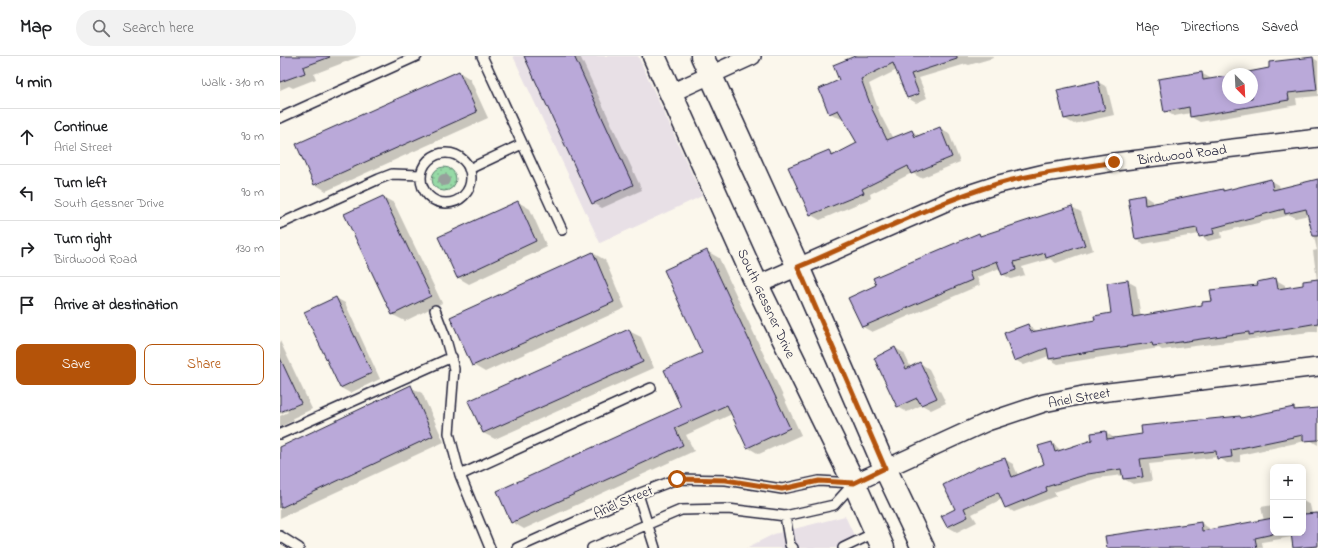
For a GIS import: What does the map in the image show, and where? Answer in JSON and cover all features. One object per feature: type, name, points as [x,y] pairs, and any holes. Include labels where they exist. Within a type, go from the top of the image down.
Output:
[{"type":"main road","name":"South Gessner Drive","points":[[654,56],[757,285],[854,483],[880,540]]},
{"type":"main road","points":[[706,65],[798,267],[885,468],[923,548]]},
{"type":"street","points":[[671,92],[706,65],[752,56]]},
{"type":"street","name":"Birdwood Road","points":[[757,285],[953,199],[999,184],[1045,173],[1114,162],[1318,138]]},
{"type":"street","name":"Ariel Street","points":[[854,483],[987,422],[1044,403],[1083,395],[1318,367]]},
{"type":"lane","points":[[280,118],[416,56]]},
{"type":"lane","points":[[482,56],[562,230]]},
{"type":"lane","points":[[469,169],[522,144]]},
{"type":"lane","points":[[442,153],[458,157],[469,169],[471,177],[468,189],[460,199],[453,203],[436,202],[429,198],[421,184],[421,175],[423,167],[428,160],[442,153]]},
{"type":"lane","points":[[280,224],[392,174],[421,175]]},
{"type":"lane","points":[[435,310],[452,357],[454,369],[449,433],[460,475],[490,548]]},
{"type":"lane","points":[[280,434],[452,357]]},
{"type":"lane","points":[[460,475],[652,388]]},
{"type":"lane","name":"Ariel Street","points":[[517,548],[638,494],[677,479],[726,480],[782,489],[819,481],[854,483]]},
{"type":"lane","name":"Ariel Street","points":[[592,548],[681,510],[728,509],[785,516],[834,505],[854,483]]},
{"type":"lane","points":[[638,494],[654,548]]},
{"type":"lane","points":[[785,516],[790,545],[793,548]]},
{"type":"lane","points":[[280,536],[299,548]]},
{"type":"lane","points":[[842,548],[880,540]]},
{"type":"shaded area","points":[[513,56],[638,56],[702,196],[600,243]]},
{"type":"shaded area","points":[[845,516],[860,548],[746,548],[774,534]]},
{"type":"green space","points":[[444,167],[452,171],[456,179],[452,187],[444,191],[436,187],[432,179],[436,171]]},
{"type":"building","points":[[280,56],[330,57],[303,67],[305,73],[280,82]]},
{"type":"building","points":[[524,56],[574,56],[633,185],[592,204]]},
{"type":"building","points":[[855,56],[957,56],[957,59],[911,74],[919,94],[907,98],[893,63],[861,79],[872,109],[887,140],[912,130],[915,137],[940,127],[952,157],[911,174],[908,166],[862,189],[864,193],[810,215],[788,167],[829,150],[832,156],[857,143],[838,110],[829,114],[819,89],[839,80],[833,65]]},
{"type":"building","points":[[1313,57],[1317,90],[1288,93],[1289,100],[1190,117],[1189,107],[1164,112],[1158,79],[1202,72],[1203,80],[1222,77],[1222,104],[1258,104],[1258,70],[1269,68],[1269,62]]},
{"type":"building","points":[[459,71],[477,112],[314,185],[296,144]]},
{"type":"building","points":[[1098,81],[1105,110],[1064,119],[1057,90]]},
{"type":"building","points":[[1271,179],[1273,190],[1318,179],[1318,236],[1313,236],[1306,209],[1285,214],[1284,209],[1213,228],[1214,234],[1199,237],[1197,228],[1135,239],[1128,198],[1144,195],[1145,205],[1223,189],[1223,191]]},
{"type":"building","points":[[383,196],[431,296],[392,315],[344,214]]},
{"type":"building","points":[[518,201],[536,241],[457,278],[438,237]]},
{"type":"building","points":[[1072,206],[1085,245],[1046,258],[1045,253],[1014,262],[1016,270],[1002,275],[997,261],[969,272],[972,280],[862,327],[848,298],[876,285],[873,278],[979,233],[980,236]]},
{"type":"building","points":[[707,250],[790,428],[747,448],[727,405],[675,428],[683,445],[511,523],[497,491],[681,407],[664,370],[702,353],[664,270]]},
{"type":"building","points":[[593,252],[614,302],[472,366],[450,317]]},
{"type":"building","points":[[1276,278],[1278,289],[1303,285],[1303,281],[1318,279],[1318,323],[1249,335],[1249,332],[1153,346],[1152,343],[1099,350],[1049,359],[1047,348],[1014,361],[1004,333],[1028,324],[1031,332],[1095,320],[1094,316],[1111,313],[1107,283],[1128,280],[1133,317],[1202,305],[1202,302],[1212,301],[1210,290],[1258,285],[1257,282]]},
{"type":"building","points":[[336,297],[372,373],[340,388],[304,312]]},
{"type":"building","points":[[629,329],[643,362],[483,433],[468,401]]},
{"type":"building","points":[[895,347],[906,369],[920,362],[937,398],[921,405],[917,398],[897,407],[874,358]]},
{"type":"building","points":[[280,358],[301,403],[280,412]]},
{"type":"building","points":[[411,385],[433,436],[280,508],[280,447]]},
{"type":"building","points":[[1294,407],[1294,410],[1318,408],[1318,440],[1303,441],[1303,435],[1231,450],[1232,457],[1217,459],[1216,451],[1140,459],[1143,477],[1123,479],[1121,469],[1088,474],[1046,487],[1047,491],[1005,508],[998,492],[964,508],[968,517],[947,527],[941,516],[955,509],[943,485],[978,467],[1005,458],[1012,477],[1044,464],[1038,446],[1052,442],[1055,452],[1092,440],[1091,433],[1106,431],[1107,439],[1142,434],[1141,426],[1240,416],[1241,418]]},
{"type":"building","points":[[1318,513],[1318,546],[1293,548],[1291,536],[1306,536],[1306,514]]},
{"type":"building","points":[[1270,519],[1270,535],[1255,538],[1257,548],[1107,548],[1105,536],[1201,522],[1202,531]]},
{"type":"route","points":[[677,479],[726,480],[782,489],[819,481],[854,483],[885,468],[798,267],[953,199],[999,184],[1045,173],[1114,162]]}]
